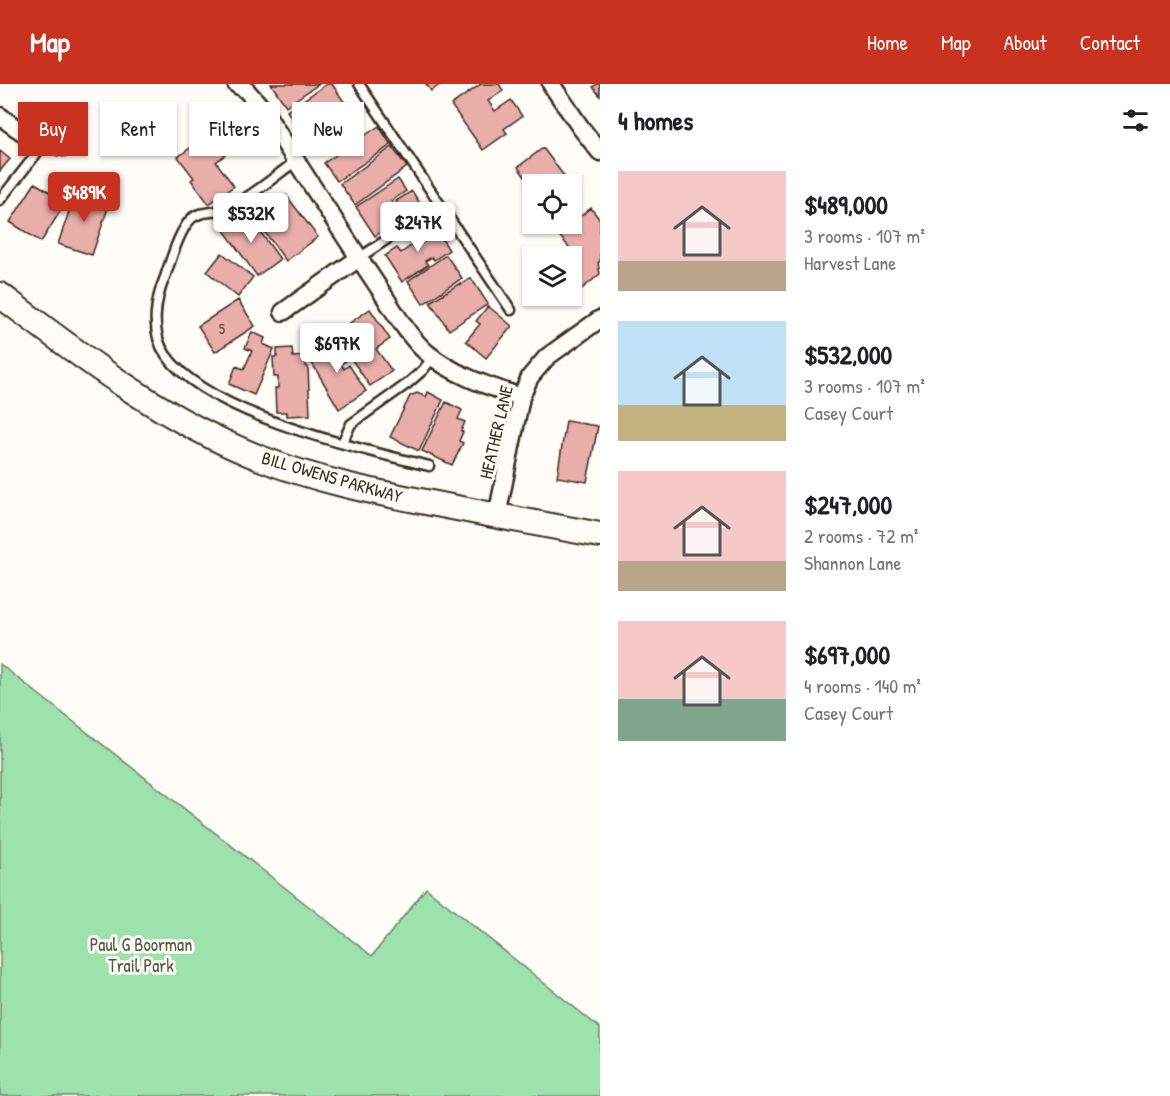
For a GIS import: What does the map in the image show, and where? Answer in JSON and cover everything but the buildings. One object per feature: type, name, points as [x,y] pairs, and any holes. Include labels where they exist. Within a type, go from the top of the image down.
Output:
[{"type":"main road","name":"BILL OWENS PARKWAY","points":[[0,295],[95,367],[148,402],[240,450],[278,465],[379,493],[600,535]]},
{"type":"street","points":[[236,84],[246,90],[262,108],[359,258],[417,342],[444,365],[480,383],[521,397]]},
{"type":"street","points":[[551,84],[600,152]]},
{"type":"street","points":[[0,116],[18,130]]},
{"type":"street","points":[[283,312],[359,258]]},
{"type":"street","name":"HEATHER LANE","points":[[497,516],[521,397],[530,377],[542,362],[600,319]]},
{"type":"lane","points":[[359,84],[511,310]]},
{"type":"lane","points":[[0,200],[35,156]]},
{"type":"lane","points":[[296,161],[237,203],[213,213],[203,212],[190,220],[184,229],[160,288],[157,305],[159,340],[165,354],[179,370],[209,392],[273,421],[342,443],[429,466]]},
{"type":"lane","points":[[359,258],[440,204]]},
{"type":"lane","points":[[342,443],[351,424],[407,384],[423,370],[433,357]]},
{"type":"green space","name":"Paul G Boorman Trail Park","points":[[0,664],[372,956],[426,888],[600,1028],[600,1096],[0,1096]]}]
